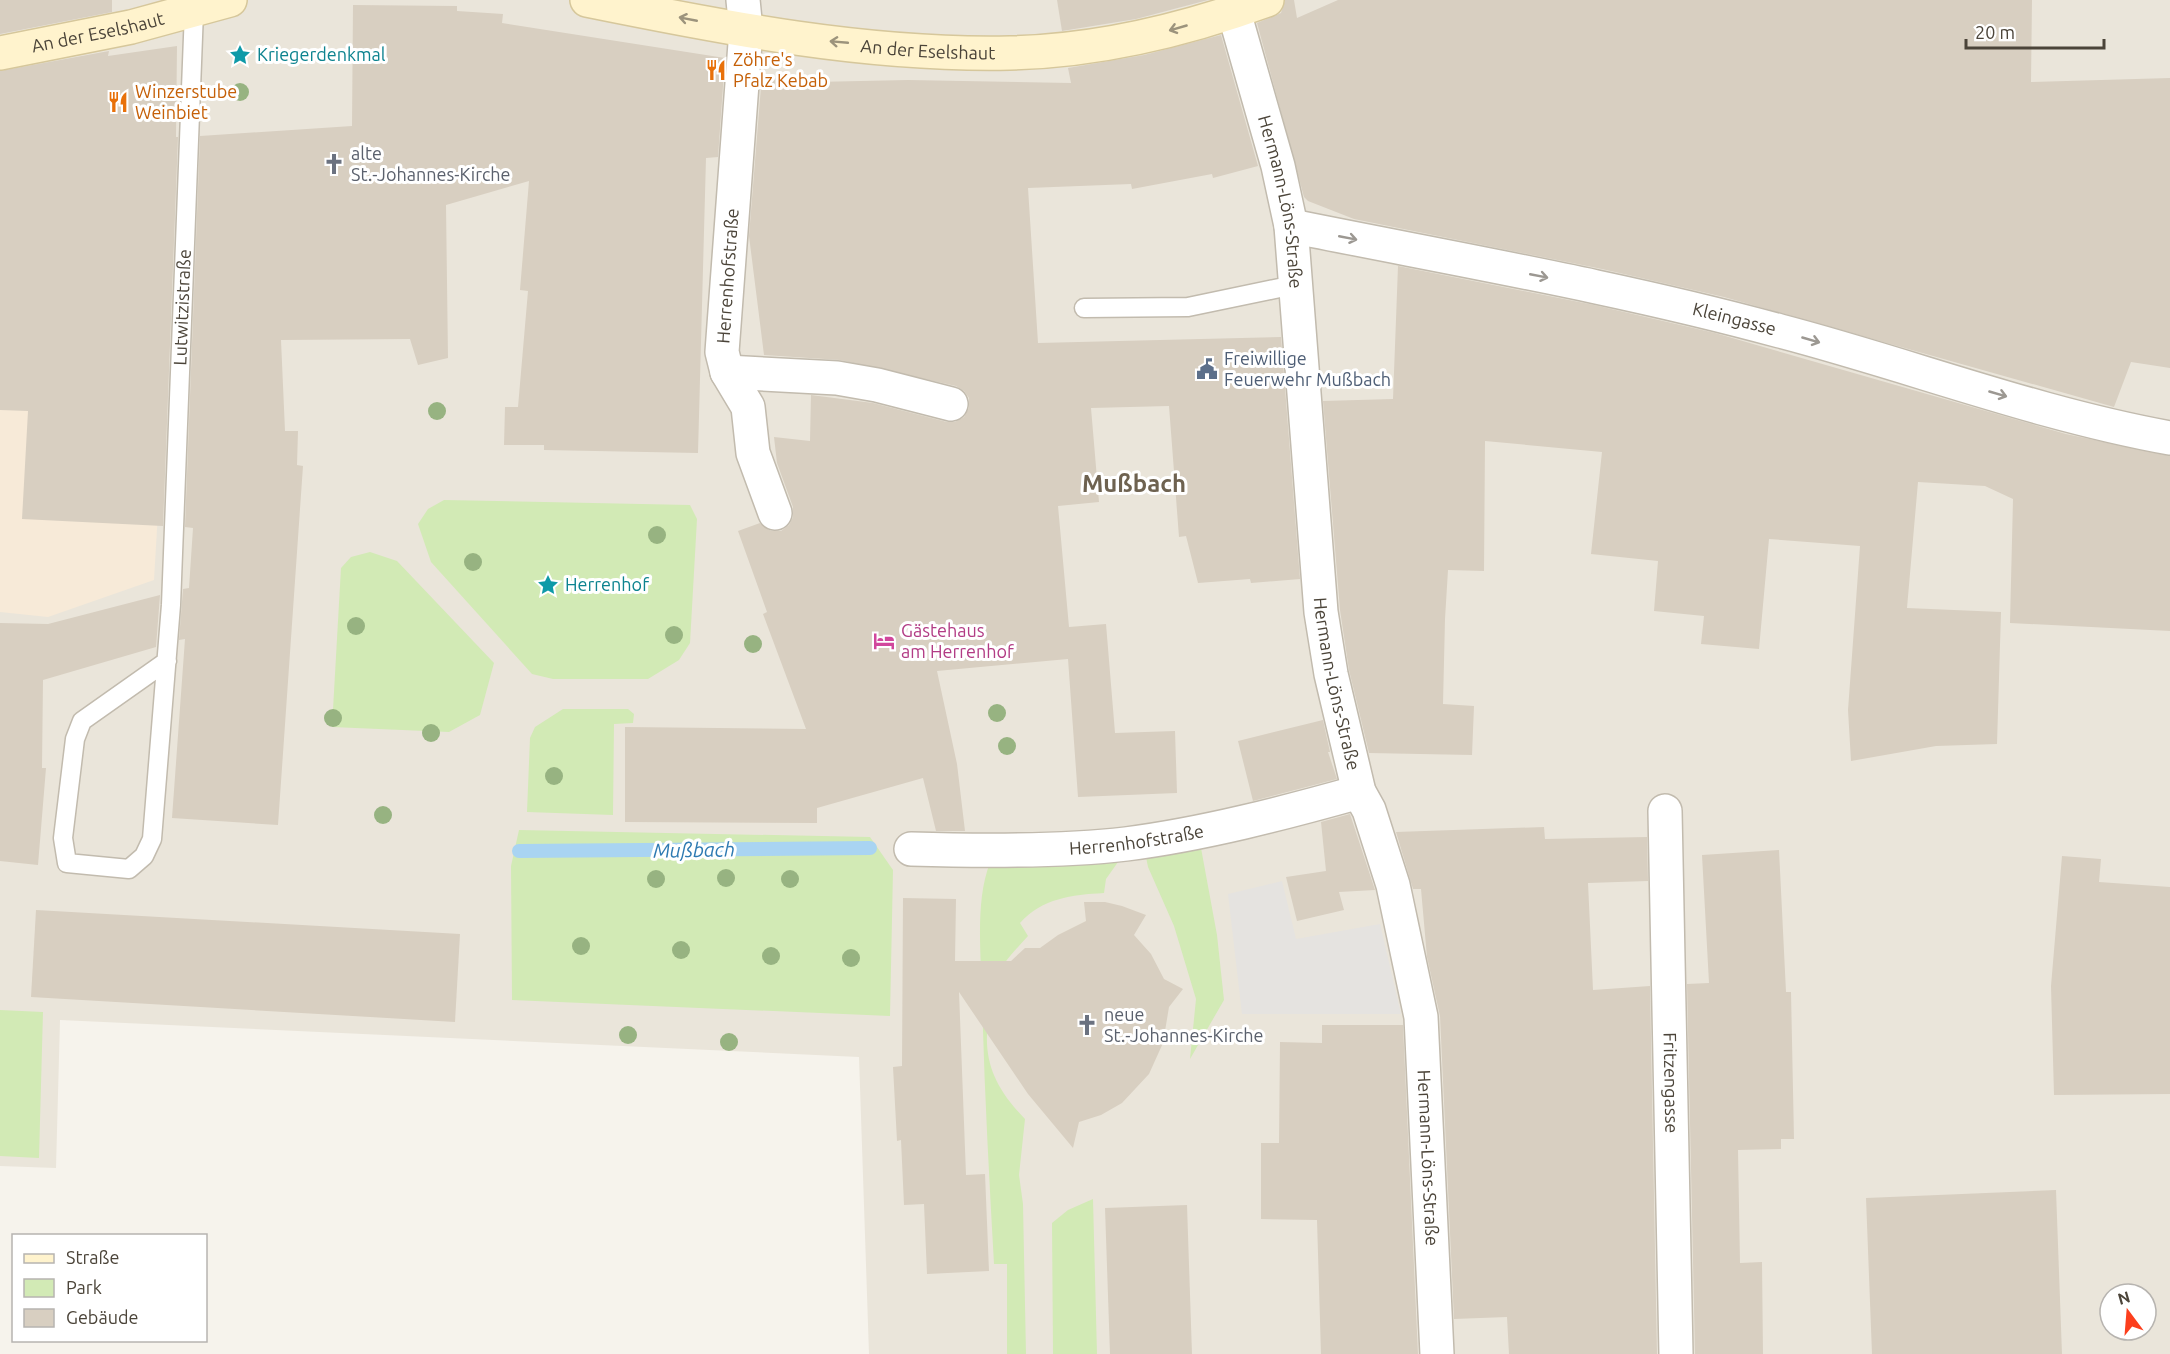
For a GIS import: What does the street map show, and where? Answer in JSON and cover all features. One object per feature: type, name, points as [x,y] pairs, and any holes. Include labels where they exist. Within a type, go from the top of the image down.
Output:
[{"type":"main road","name":"An der Eselshaut","points":[[0,53],[131,27],[230,0]]},
{"type":"main road","name":"An der Eselshaut","points":[[587,0],[744,15],[827,41],[954,53],[1012,53],[1092,45],[1158,34],[1267,0]]},
{"type":"street","name":"Hermann-Löns-Straße","points":[[1234,12],[1278,166],[1291,226],[1321,612],[1331,674],[1359,792],[1369,810],[1393,885],[1421,1017],[1437,1354]]},
{"type":"street","name":"Herrenhofstraße","points":[[744,15],[722,352],[727,372],[748,407],[753,453],[775,513]]},
{"type":"street","name":"Kleingasse","points":[[1291,226],[1634,296],[1746,322],[2074,416],[2170,438]]},
{"type":"street","points":[[727,372],[837,378],[878,385],[951,404]]},
{"type":"street","name":"Herrenhofstraße","points":[[911,849],[1065,848],[1128,844],[1206,829],[1359,792]]},
{"type":"street","name":"Fritzengasse","points":[[1665,811],[1676,1354]]},
{"type":"lane","name":"Lutwitzistraße","points":[[167,661],[82,722],[75,739],[63,838],[67,863],[129,869],[144,856],[152,839],[167,661],[171,604],[194,11]]},
{"type":"lane","points":[[1084,308],[1188,307],[1294,285]]},
{"type":"shaded area","points":[[0,0],[2170,0],[2170,1354],[869,1354],[859,1057],[60,1020],[56,1168],[0,1166]]},
{"type":"shaded area","points":[[0,232],[164,411],[154,580],[48,617],[0,612]]},
{"type":"shaded area","points":[[1282,881],[1296,939],[1380,924],[1401,1014],[1242,1014],[1228,894]]},
{"type":"green space","points":[[444,500],[690,505],[697,519],[690,643],[679,660],[648,679],[553,679],[532,674],[431,562],[418,524],[428,509]]},
{"type":"green space","points":[[370,552],[397,561],[494,663],[480,715],[449,732],[332,727],[341,568],[351,557]]},
{"type":"green space","points":[[563,709],[628,709],[634,714],[633,723],[614,724],[613,815],[527,812],[530,738],[535,727]]},
{"type":"green space","points":[[519,830],[870,837],[893,870],[890,1016],[512,1000],[511,866]]},
{"type":"green space","points":[[1201,848],[1217,935],[1224,1000],[1190,1059],[1196,999],[1174,926],[1148,867],[1145,852]]},
{"type":"green space","points":[[1123,855],[1106,879],[1104,893],[1058,899],[1038,908],[1020,923],[1028,936],[1002,968],[989,1014],[987,1047],[990,1062],[1002,1090],[1025,1119],[1019,1175],[1023,1204],[1026,1354],[1007,1354],[1007,1264],[994,1264],[987,1129],[980,928],[985,878],[990,863]]},
{"type":"green space","points":[[0,1010],[43,1012],[39,1158],[0,1156]]},
{"type":"green space","points":[[1093,1199],[1097,1354],[1053,1354],[1052,1223],[1068,1210]]},
{"type":"building","points":[[0,0],[112,0],[112,12],[0,34]]},
{"type":"building","points":[[1057,0],[1208,0],[1136,19],[1062,31]]},
{"type":"building","points":[[1285,0],[1294,0],[1297,18],[1338,0],[2032,0],[2031,82],[2170,78],[2170,368],[2131,362],[2114,407],[1724,297],[1602,269],[1354,219],[1308,201],[1304,197],[1257,23],[1281,13]]},
{"type":"building","points":[[353,5],[457,6],[457,11],[503,14],[502,23],[725,58],[718,157],[706,158],[698,453],[544,450],[544,445],[504,445],[505,407],[518,407],[528,291],[520,290],[529,181],[446,205],[448,358],[418,365],[410,339],[281,340],[285,431],[298,431],[297,465],[303,466],[278,825],[172,818],[185,639],[179,640],[183,589],[189,588],[193,528],[185,527],[200,136],[352,126]]},
{"type":"building","points":[[1221,35],[1258,166],[1213,178],[1212,174],[1132,189],[1131,184],[1028,188],[1038,343],[1281,337],[1300,579],[1251,583],[1250,579],[1198,583],[1186,536],[1179,537],[1169,406],[1091,408],[1099,502],[1058,506],[1069,627],[1106,624],[1115,733],[1175,731],[1177,793],[1078,797],[1068,659],[937,671],[957,764],[965,831],[936,831],[923,778],[817,808],[817,823],[625,822],[625,727],[806,729],[763,614],[767,612],[738,531],[760,523],[771,531],[781,531],[789,525],[793,517],[793,507],[777,463],[774,437],[810,441],[811,395],[873,403],[947,422],[955,422],[964,417],[969,408],[969,398],[956,386],[840,360],[764,355],[749,236],[762,74],[766,74],[766,78],[814,79],[814,82],[908,80],[1071,83],[1068,68],[1144,55]]},
{"type":"building","points":[[177,46],[176,137],[178,137],[163,526],[22,519],[28,411],[0,410],[0,71],[109,51],[108,56]]},
{"type":"building","points":[[1398,266],[1594,305],[1715,333],[2066,434],[2170,456],[2170,631],[2010,623],[2013,499],[1985,486],[1918,482],[1907,608],[2001,612],[1997,744],[1936,746],[1851,761],[1848,710],[1860,546],[1769,539],[1759,649],[1701,644],[1704,616],[1654,611],[1658,561],[1591,554],[1602,452],[1485,441],[1484,571],[1448,570],[1445,619],[1443,704],[1474,706],[1472,755],[1369,753],[1349,670],[1340,610],[1323,401],[1393,399]]},
{"type":"building","points":[[160,595],[156,647],[43,680],[42,768],[46,768],[38,865],[0,861],[0,623],[48,624]]},
{"type":"building","points":[[1323,720],[1330,752],[1328,752],[1337,779],[1253,801],[1238,741]]},
{"type":"building","points":[[1350,814],[1375,890],[1339,892],[1344,910],[1297,921],[1286,877],[1326,871],[1321,822]]},
{"type":"building","points":[[1544,827],[1545,839],[1647,837],[1648,881],[1588,883],[1593,990],[1650,986],[1657,1354],[1509,1354],[1507,1317],[1454,1319],[1440,1016],[1427,957],[1421,889],[1413,889],[1396,832]]},
{"type":"building","points":[[1779,850],[1786,992],[1791,992],[1794,1139],[1781,1139],[1781,1149],[1738,1150],[1740,1263],[1762,1262],[1763,1354],[1695,1354],[1687,984],[1709,983],[1702,855]]},
{"type":"building","points":[[2062,856],[2101,859],[2099,882],[2170,887],[2170,1094],[2054,1095],[2051,986]]},
{"type":"building","points":[[903,898],[956,899],[955,961],[1011,961],[1025,948],[1040,948],[1058,935],[1086,921],[1084,902],[1105,902],[1122,906],[1146,915],[1134,935],[1151,954],[1164,979],[1183,989],[1169,1007],[1163,1043],[1149,1074],[1122,1103],[1101,1115],[1079,1122],[1073,1148],[1028,1094],[959,992],[966,1175],[985,1174],[989,1271],[927,1274],[924,1204],[904,1205],[901,1140],[897,1141],[893,1067],[902,1066]]},
{"type":"building","points":[[36,910],[460,934],[455,1022],[31,997]]},
{"type":"building","points":[[1322,1025],[1403,1025],[1418,1354],[1321,1354],[1317,1220],[1261,1219],[1261,1143],[1279,1143],[1280,1042],[1322,1043]]},
{"type":"building","points":[[2056,1190],[2062,1354],[1872,1354],[1866,1198]]},
{"type":"building","points":[[1187,1205],[1192,1354],[1110,1354],[1105,1208]]},
{"type":"waterway","name":"Mußbach","points":[[519,851],[870,848]]},
{"type":"place","name":"Kriegerdenkmal","points":[[240,55]]},
{"type":"place","name":"Zöhre's Pfalz Kebab","points":[[716,70]]},
{"type":"place","name":"Winzerstube Weinbiet","points":[[118,102]]},
{"type":"place","name":"alte St.-Johannes-Kirche","points":[[334,164]]},
{"type":"place","name":"Freiwillige Feuerwehr Mußbach","points":[[1207,369]]},
{"type":"place","name":"Herrenhof","points":[[548,585]]},
{"type":"place","name":"Gästehaus am Herrenhof","points":[[884,641]]},
{"type":"place","name":"neue St.-Johannes-Kirche","points":[[1087,1025]]},
{"type":"district","name":"Mußbach","points":[[1134,484]]}]
